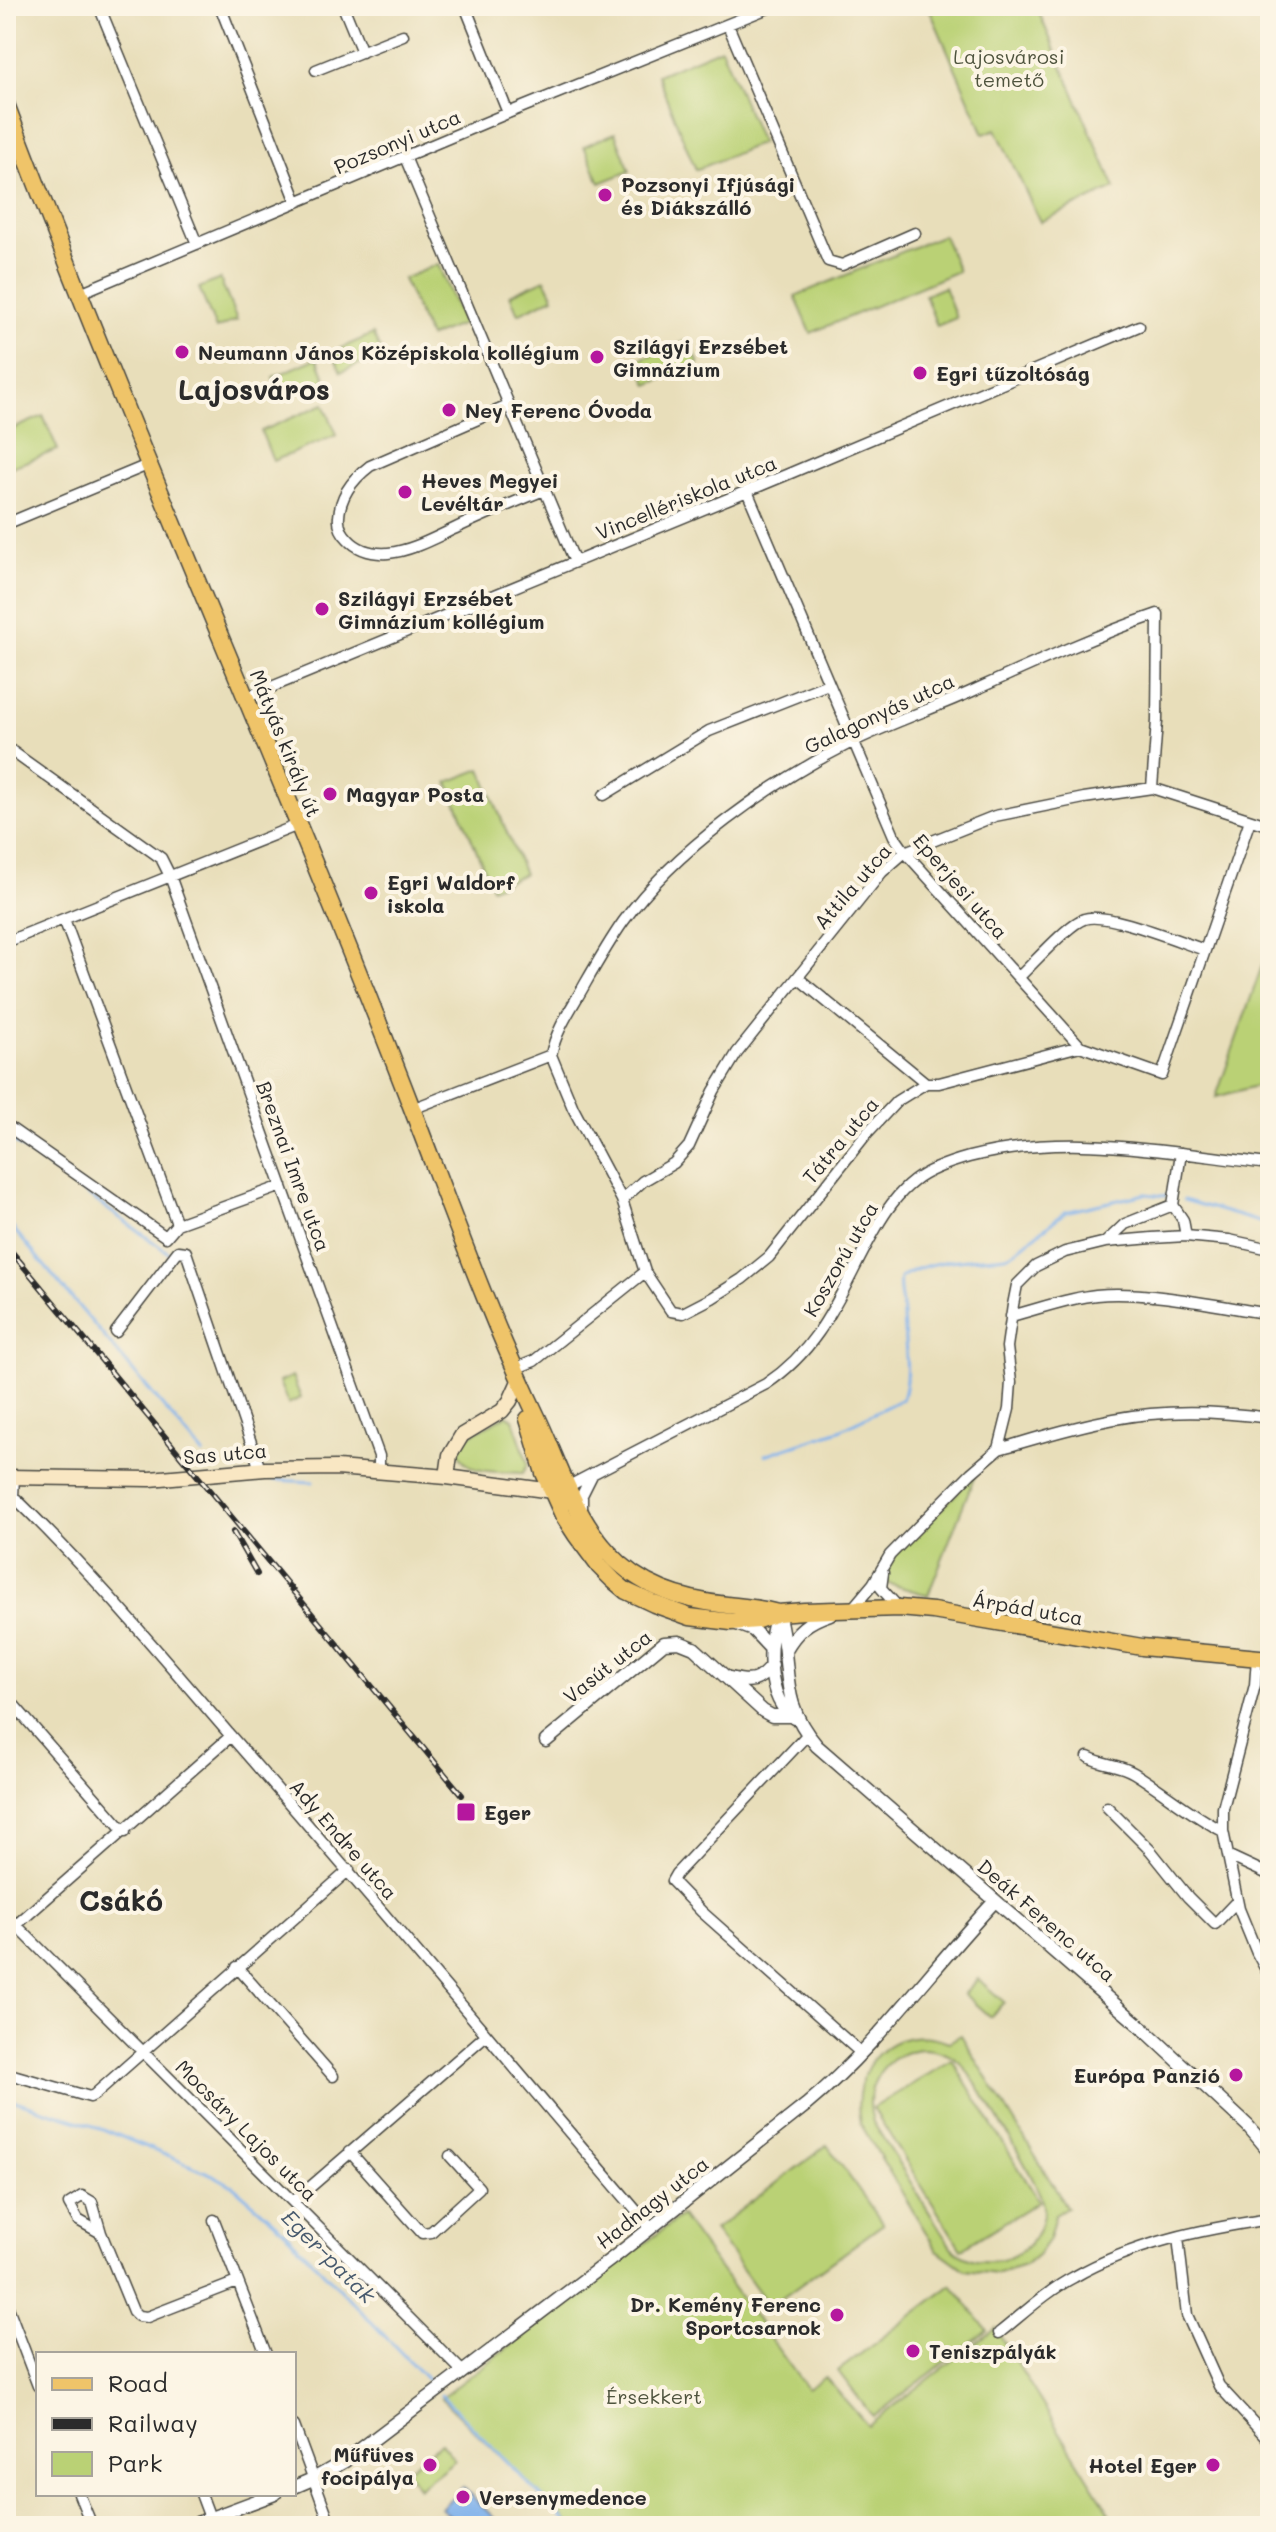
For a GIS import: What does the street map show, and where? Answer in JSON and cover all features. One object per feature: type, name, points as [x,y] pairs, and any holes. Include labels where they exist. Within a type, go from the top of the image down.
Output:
[{"type":"main road","name":"Mátyás király út","points":[[6,104],[14,149],[80,293],[298,825],[519,1382],[537,1417],[559,1489],[563,1515],[589,1554],[626,1591],[690,1617],[731,1622],[758,1620],[778,1613]]},
{"type":"main road","name":"Mátyás király út","points":[[519,1382],[541,1465],[603,1546],[625,1568],[660,1590],[690,1600],[761,1607],[778,1613]]},
{"type":"main road","points":[[447,1477],[450,1455],[462,1435],[502,1411],[519,1382]]},
{"type":"main road","points":[[502,1411],[513,1409],[528,1416]]},
{"type":"main road","name":"Sas utca","points":[[10,1477],[150,1479],[260,1469],[379,1470],[559,1489]]},
{"type":"main road","name":"Árpád utca","points":[[778,1613],[899,1608],[933,1611],[1142,1647],[1263,1658]]},
{"type":"street","points":[[99,6],[197,244]]},
{"type":"street","points":[[220,6],[297,202]]},
{"type":"street","points":[[343,6],[362,52]]},
{"type":"street","points":[[465,6],[508,113]]},
{"type":"street","name":"Pozsonyi utca","points":[[80,293],[508,113],[773,6]]},
{"type":"street","points":[[728,25],[828,261],[842,265],[915,233]]},
{"type":"street","points":[[316,70],[403,35]]},
{"type":"street","points":[[405,157],[575,562]]},
{"type":"street","name":"Vincellériskola utca","points":[[245,698],[1139,326]]},
{"type":"street","points":[[508,406],[370,466],[355,477],[346,493],[338,521],[341,531],[360,549],[390,553],[420,544],[544,490]]},
{"type":"street","points":[[6,524],[150,464]]},
{"type":"street","name":"Eperjesi utca","points":[[747,491],[894,836],[1080,1046]]},
{"type":"street","name":"Galagonyás utca","points":[[551,1055],[554,1041],[597,962],[625,920],[663,876],[750,803],[798,771],[852,741],[1048,656],[1158,614],[1157,721],[1152,788]]},
{"type":"street","points":[[604,795],[709,731],[828,684]]},
{"type":"street","points":[[6,747],[161,858],[170,876]]},
{"type":"street","name":"Attila utca","points":[[622,1200],[643,1181],[674,1163],[689,1146],[714,1091],[737,1053],[882,872],[905,852],[995,816],[1152,788],[1270,826]]},
{"type":"street","points":[[1080,1046],[1162,1075],[1250,820]]},
{"type":"street","points":[[6,942],[298,825]]},
{"type":"street","name":"Breznai Imre utca","points":[[170,876],[379,1456],[379,1470]]},
{"type":"street","points":[[1019,977],[1071,927],[1084,919],[1104,917],[1205,950]]},
{"type":"street","points":[[64,919],[177,1224]]},
{"type":"street","points":[[798,978],[926,1083]]},
{"type":"street","name":"Tátra utca","points":[[645,1272],[671,1311],[683,1313],[712,1298],[769,1257],[868,1132],[897,1101],[926,1083],[939,1083],[1080,1046]]},
{"type":"street","points":[[412,1109],[551,1055],[573,1108],[622,1200],[645,1272],[534,1361],[519,1382]]},
{"type":"street","points":[[6,1125],[166,1237],[177,1224],[282,1186]]},
{"type":"street","name":"Koszorú utca","points":[[559,1489],[784,1372],[805,1351],[832,1313],[876,1228],[897,1195],[916,1179],[960,1160],[1012,1147],[1073,1144],[1270,1164]]},
{"type":"street","points":[[1181,1153],[1173,1205],[1183,1220],[1186,1236]]},
{"type":"street","points":[[1106,1242],[1125,1224],[1173,1205]]},
{"type":"street","points":[[999,1449],[1009,1409],[1011,1382],[1007,1347],[1017,1285],[1036,1266],[1065,1252],[1106,1242],[1186,1236],[1229,1240],[1270,1249]]},
{"type":"street","points":[[116,1332],[178,1251],[186,1252],[260,1469]]},
{"type":"street","points":[[1011,1316],[1066,1300],[1098,1295],[1137,1295],[1270,1314]]},
{"type":"street","points":[[785,1651],[794,1635],[804,1626],[818,1618],[846,1610],[865,1595],[890,1555],[999,1449],[1085,1425],[1157,1413],[1209,1411],[1270,1418]]},
{"type":"street","points":[[582,1517],[582,1495],[593,1473]]},
{"type":"street","name":"Ady Endre utca","points":[[10,1477],[10,1497],[49,1530],[349,1870],[651,2228]]},
{"type":"street","points":[[883,1568],[881,1588],[899,1608]]},
{"type":"street","points":[[778,1613],[769,1647],[777,1698],[794,1715]]},
{"type":"street","name":"Deák Ferenc utca","points":[[778,1613],[784,1633],[787,1685],[794,1715],[807,1735],[1206,2086],[1270,2152]]},
{"type":"street","points":[[731,1622],[753,1630],[769,1647]]},
{"type":"street","name":"Vasút utca","points":[[546,1741],[664,1643],[679,1642],[694,1648],[772,1716],[794,1715]]},
{"type":"street","points":[[1263,1658],[1223,1808],[1223,1831],[1237,1901],[1270,1977]]},
{"type":"street","points":[[728,1678],[748,1683],[762,1677],[772,1665]]},
{"type":"street","points":[[747,1695],[764,1700],[777,1698],[787,1685]]},
{"type":"street","points":[[6,1696],[125,1832]]},
{"type":"street","points":[[807,1735],[672,1881],[697,1908],[861,2053]]},
{"type":"street","points":[[6,1934],[231,1736]]},
{"type":"street","points":[[1088,1757],[1103,1765],[1118,1765],[1133,1772],[1202,1821],[1223,1831]]},
{"type":"street","points":[[1107,1807],[1151,1851],[1188,1897],[1215,1924],[1237,1901]]},
{"type":"street","points":[[1229,1856],[1270,1875]]},
{"type":"street","points":[[6,2073],[90,2097],[349,1870]]},
{"type":"street","name":"Hadnagy utca","points":[[296,2486],[345,2461],[651,2228],[811,2101],[861,2053],[995,1901]]},
{"type":"street","name":"Mocsáry Lajos utca","points":[[6,1915],[463,2372]]},
{"type":"street","points":[[237,1967],[333,2076]]},
{"type":"street","points":[[293,2202],[486,2035]]},
{"type":"street","points":[[350,2152],[422,2233],[431,2232],[479,2188],[450,2156]]},
{"type":"street","points":[[999,2333],[1073,2277],[1139,2248],[1225,2226],[1270,2219]]},
{"type":"street","points":[[214,2220],[265,2352]]},
{"type":"street","points":[[101,2233],[133,2311],[138,2316],[147,2317],[237,2282]]},
{"type":"street","points":[[1178,2237],[1187,2315],[1219,2386],[1270,2441]]},
{"type":"street","points":[[6,2302],[9,2324],[36,2382]]},
{"type":"street","points":[[296,2431],[331,2526]]},
{"type":"street","points":[[80,2496],[92,2526]]},
{"type":"street","points":[[202,2496],[210,2518]]},
{"type":"street","points":[[189,2526],[270,2496]]},
{"type":"green space","name":"Lajosvárosi temető","points":[[928,6],[1036,6],[1115,188],[1040,222],[996,129],[984,134]]},
{"type":"green space","points":[[721,48],[761,143],[696,170],[657,75]]},
{"type":"green space","points":[[615,133],[630,171],[600,183],[584,146]]},
{"type":"green space","points":[[943,235],[958,271],[811,333],[795,296]]},
{"type":"green space","points":[[438,264],[463,324],[429,337],[403,279]]},
{"type":"green space","points":[[220,279],[237,320],[216,329],[199,288]]},
{"type":"green space","points":[[545,279],[554,297],[518,314],[510,295]]},
{"type":"green space","points":[[944,287],[956,318],[937,326],[925,295]]},
{"type":"green space","points":[[373,334],[382,354],[341,372],[332,352]]},
{"type":"green space","points":[[689,340],[699,364],[648,385],[638,360]]},
{"type":"green space","points":[[317,358],[326,380],[282,399],[273,377]]},
{"type":"green space","points":[[324,404],[337,435],[273,461],[261,431]]},
{"type":"green space","points":[[43,416],[58,450],[6,469],[6,432]]},
{"type":"green space","points":[[481,769],[524,874],[492,888],[448,782]]},
{"type":"green space","points":[[1270,943],[1270,1082],[1216,1097]]},
{"type":"green space","points":[[292,1376],[301,1398],[288,1404],[279,1382]]},
{"type":"green space","points":[[507,1415],[513,1419],[528,1464],[523,1473],[493,1472],[474,1468],[467,1463],[458,1447],[462,1439]]},
{"type":"green space","points":[[975,1475],[928,1595],[886,1583],[887,1567],[895,1554]]},
{"type":"green space","points":[[978,1979],[1004,2002],[990,2017],[964,1994]]},
{"type":"green space","points":[[961,2035],[1067,2208],[1055,2215],[1049,2239],[1039,2253],[1025,2265],[996,2274],[965,2270],[936,2249],[860,2123],[858,2103],[861,2084],[868,2067],[879,2053],[893,2043],[910,2038],[928,2037],[949,2042]],"holes":[[[920,2049],[951,2056],[968,2072],[1007,2133],[1040,2195],[1043,2206],[1041,2223],[1034,2238],[1011,2257],[980,2261],[951,2247],[873,2122],[871,2096],[879,2074],[896,2057]]]},
{"type":"green space","points":[[952,2060],[1039,2201],[961,2249],[873,2108]]},
{"type":"green space","points":[[827,2145],[883,2224],[770,2307],[714,2230]]},
{"type":"green space","name":"Érsekkert","points":[[681,2216],[807,2389],[825,2377],[868,2426],[995,2328],[1118,2526],[572,2526],[441,2398]]},
{"type":"green space","name":"Teniszpályák","points":[[952,2285],[987,2330],[873,2417],[838,2371]]},
{"type":"green space","name":"Műfüves focipálya","points":[[441,2443],[455,2460],[419,2488],[405,2471]]},
{"type":"water","name":"Versenymedence","points":[[463,2487],[502,2526],[460,2526],[441,2508]]},
{"type":"waterway","points":[[6,1136],[170,1254]]},
{"type":"waterway","points":[[765,1455],[840,1430],[902,1399],[907,1369],[900,1278],[937,1263],[1006,1256],[1065,1212],[1145,1194],[1165,1196]]},
{"type":"waterway","points":[[1184,1200],[1270,1225]]},
{"type":"waterway","points":[[6,1220],[203,1454]]},
{"type":"waterway","points":[[274,1480],[313,1482]]},
{"type":"waterway","name":"Eger-patak","points":[[6,2098],[103,2129],[233,2186],[278,2225],[436,2389]]},
{"type":"waterway","name":"Eger-patak","points":[[441,2395],[570,2526]]},
{"type":"railway","points":[[6,1245],[462,1795]]},
{"type":"railway","points":[[233,1532],[257,1574]]},
{"type":"place","name":"Pozsonyi Ifjúsági és Diákszálló","points":[[605,195]]},
{"type":"place","name":"Neumann János Középiskola kollégium","points":[[182,352]]},
{"type":"place","name":"Szilágyi Erzsébet Gimnázium","points":[[597,357]]},
{"type":"place","name":"Egri tűzoltóság","points":[[920,373]]},
{"type":"place","name":"Ney Ferenc Óvoda","points":[[449,410]]},
{"type":"place","name":"Heves Megyei Levéltár","points":[[405,492]]},
{"type":"place","name":"Szilágyi Erzsébet Gimnázium kollégium","points":[[322,609]]},
{"type":"place","name":"Magyar Posta","points":[[330,794]]},
{"type":"place","name":"Egri Waldorf iskola","points":[[371,893]]},
{"type":"place","name":"Eger","points":[[466,1812]]},
{"type":"place","name":"Európa Panzió","points":[[1236,2075]]},
{"type":"place","name":"Dr. Kemény Ferenc Sportcsarnok","points":[[837,2315]]},
{"type":"place","name":"Teniszpályák","points":[[913,2351]]},
{"type":"place","name":"Műfüves focipálya","points":[[430,2465]]},
{"type":"place","name":"Hotel Eger","points":[[1213,2465]]},
{"type":"place","name":"Versenymedence","points":[[463,2497]]},
{"type":"district","name":"Lajosváros","points":[[254,389]]},
{"type":"district","name":"Csákó","points":[[121,1900]]}]
